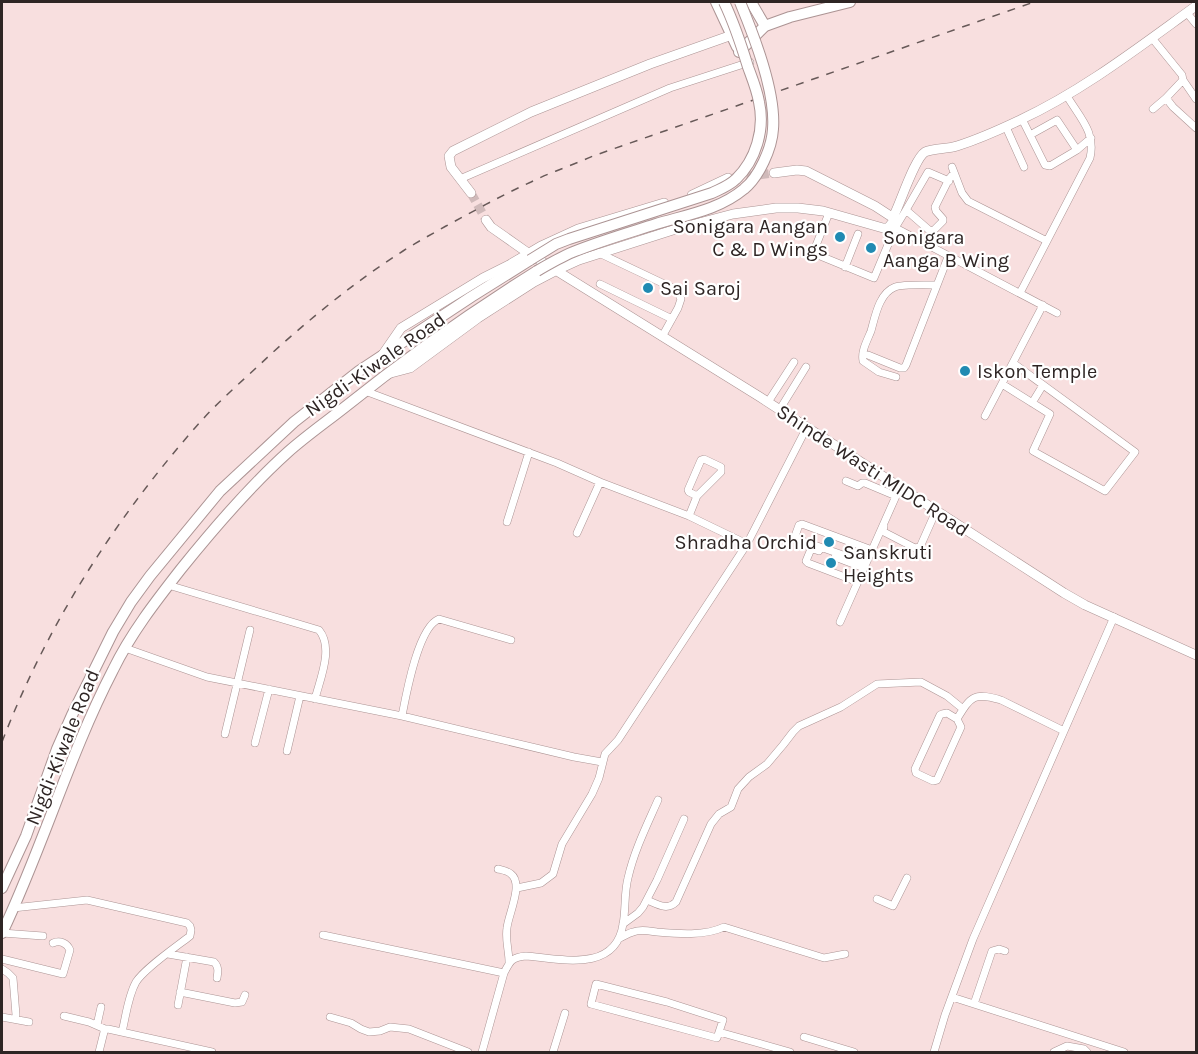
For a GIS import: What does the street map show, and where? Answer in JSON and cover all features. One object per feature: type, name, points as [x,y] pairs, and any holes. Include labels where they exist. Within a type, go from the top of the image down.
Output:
[{"type":"main road","points":[[716,2],[742,50],[765,26],[790,17],[850,2]]},
{"type":"main road","name":"Nigdi-Kiwale Road","points":[[2,888],[26,836],[57,749],[113,632],[150,576],[220,491],[294,422],[359,371],[556,244],[712,193],[736,179],[747,166],[754,153],[759,134],[759,102],[733,21],[724,2]]},
{"type":"main road","name":"Nigdi-Kiwale Road","points":[[2,933],[26,880],[71,763],[113,668],[139,624],[168,585],[235,505],[288,452],[385,375],[478,308],[537,271],[572,252],[696,213],[726,201],[746,188],[759,170],[768,151],[773,129],[768,84],[754,36],[740,2]]},
{"type":"main road","points":[[752,2],[765,26]]},
{"type":"street","points":[[829,213],[813,253],[874,278],[912,173],[922,155],[929,151],[954,147],[975,140],[1067,96],[1113,67],[1197,6]]},
{"type":"street","points":[[1187,13],[1197,24]]},
{"type":"street","points":[[471,193],[451,167],[449,156],[453,150],[531,112],[732,34]]},
{"type":"street","points":[[1152,38],[1182,75],[1197,99]]},
{"type":"street","points":[[460,179],[670,88],[751,62],[742,50]]},
{"type":"street","points":[[1153,109],[1184,80]]},
{"type":"street","points":[[1020,293],[1090,158],[1091,138],[1067,96]]},
{"type":"street","points":[[1166,98],[1197,128]]},
{"type":"street","points":[[1022,119],[1047,166],[1077,150],[1091,138]]},
{"type":"street","points":[[1030,135],[1057,120],[1077,150]]},
{"type":"street","points":[[1006,127],[1024,167]]},
{"type":"street","points":[[906,210],[933,231],[943,221],[934,207],[953,170],[962,194],[968,201],[1047,241]]},
{"type":"street","points":[[774,173],[806,171],[865,201],[893,224],[948,256],[1057,313]]},
{"type":"street","points":[[385,375],[411,368],[487,312],[534,282],[599,253],[733,214],[776,208],[798,208],[829,213],[888,228],[906,210],[928,172],[949,181]]},
{"type":"street","points":[[381,357],[401,327],[555,238],[698,193],[728,178]]},
{"type":"street","name":"Shinde Wasti MIDC Road","points":[[486,220],[528,253],[782,405],[807,427],[899,490],[936,510],[1064,593],[1085,605],[1197,655]]},
{"type":"street","points":[[845,267],[858,234]]},
{"type":"street","points":[[599,253],[677,290],[681,299],[663,335]]},
{"type":"street","points":[[868,355],[904,368],[948,256]]},
{"type":"street","points":[[600,284],[672,319]]},
{"type":"street","points":[[896,377],[879,372],[863,362],[861,354],[876,311],[884,296],[894,287],[937,285]]},
{"type":"street","points":[[985,416],[1043,305]]},
{"type":"street","points":[[771,398],[794,362]]},
{"type":"street","points":[[1002,384],[1050,414],[1033,451],[1105,491],[1135,452],[1013,363]]},
{"type":"street","points":[[782,405],[806,367]]},
{"type":"street","points":[[1032,403],[1043,385]]},
{"type":"street","points":[[365,391],[529,452],[689,516],[747,544]]},
{"type":"street","points":[[517,888],[541,883],[553,874],[562,844],[599,778],[604,754],[618,740],[747,544],[807,427]]},
{"type":"street","points":[[507,522],[529,452]]},
{"type":"street","points":[[689,516],[698,496],[721,472],[721,467],[704,459],[701,460],[688,490],[698,496]]},
{"type":"street","points":[[846,481],[858,486],[865,483],[899,490]]},
{"type":"street","points":[[577,533],[600,482]]},
{"type":"street","points":[[899,490],[883,529],[884,532],[918,548],[936,510]]},
{"type":"street","points":[[840,622],[899,490]]},
{"type":"street","points":[[856,562],[797,539],[795,536],[799,525],[802,524],[872,550]]},
{"type":"street","points":[[850,579],[862,546]]},
{"type":"street","points":[[858,582],[808,563],[806,561],[810,549],[865,565]]},
{"type":"street","points":[[168,585],[319,630],[324,639],[326,657],[315,699]]},
{"type":"street","points":[[934,1053],[940,1029],[973,939],[1114,617]]},
{"type":"street","points":[[402,716],[420,647],[425,635],[436,620],[440,619],[512,640]]},
{"type":"street","points":[[225,734],[250,630]]},
{"type":"street","points":[[125,648],[207,677],[402,716],[602,762]]},
{"type":"street","points":[[647,900],[668,907],[676,902],[711,824],[719,814],[731,807],[738,789],[749,777],[767,764],[799,726],[841,707],[877,684],[891,682],[921,682],[947,696],[963,709]]},
{"type":"street","points":[[255,743],[269,689]]},
{"type":"street","points":[[287,752],[300,696]]},
{"type":"street","points":[[957,719],[970,699],[991,697],[1064,731]]},
{"type":"street","points":[[946,713],[957,719],[961,724],[960,730],[937,780],[933,781],[916,773],[915,767],[940,715],[946,713]]},
{"type":"street","points":[[509,962],[517,957],[526,956],[572,960],[596,958],[614,948],[620,938],[623,924],[628,878],[658,800]]},
{"type":"street","points":[[623,924],[638,913],[647,900],[684,819]]},
{"type":"street","points":[[482,1053],[509,962],[506,933],[517,888],[514,876],[498,869]]},
{"type":"street","points":[[877,899],[893,906],[908,878]]},
{"type":"street","points":[[13,908],[87,900],[187,923],[190,926],[190,936],[148,969],[136,982],[122,1032]]},
{"type":"street","points":[[620,938],[642,930],[666,933],[703,933],[714,932],[724,927],[824,958],[845,954]]},
{"type":"street","points":[[2,933],[43,936]]},
{"type":"street","points":[[323,935],[504,973]]},
{"type":"street","points":[[2,959],[63,974],[70,956],[69,948],[62,942],[53,943]]},
{"type":"street","points":[[974,1004],[992,951],[999,949],[1005,951]]},
{"type":"street","points":[[168,954],[214,962],[217,964],[217,978]]},
{"type":"street","points":[[178,1005],[187,957]]},
{"type":"street","points":[[2,969],[13,978],[16,1015]]},
{"type":"street","points":[[596,984],[667,1002],[723,1020],[719,1032],[717,1038],[591,1004],[596,984]]},
{"type":"street","points":[[180,992],[235,1003],[242,1002],[245,995]]},
{"type":"street","points":[[952,997],[1124,1053]]},
{"type":"street","points":[[97,1025],[101,1007]]},
{"type":"street","points":[[553,1053],[565,1013]]},
{"type":"street","points":[[64,1016],[105,1029],[212,1053]]},
{"type":"street","points":[[2,1017],[29,1022]]},
{"type":"street","points":[[330,1017],[373,1032],[390,1027],[409,1029],[468,1053]]},
{"type":"street","points":[[99,1053],[105,1029]]},
{"type":"street","points":[[719,1032],[790,1053]]},
{"type":"street","points":[[804,1037],[854,1053]]},
{"type":"street","points":[[1054,1053],[1067,1046],[1084,1049],[1087,1053]]},
{"type":"tunnel","points":[[733,178],[774,173]]},
{"type":"tunnel","points":[[471,193],[486,220]]},
{"type":"railway","points":[[2,742],[40,655],[63,613],[87,572],[142,493],[218,403],[302,327],[368,275],[446,226],[539,178],[593,156],[1034,2]]},
{"type":"place","name":"Sonigara Aangan C & D Wings","points":[[840,237]]},
{"type":"place","name":"Sonigara Aanga B Wing","points":[[871,248]]},
{"type":"place","name":"Sai Saroj","points":[[648,288]]},
{"type":"place","name":"Iskon Temple","points":[[965,371]]},
{"type":"place","name":"Shradha Orchid","points":[[829,542]]},
{"type":"place","name":"Sanskruti Heights","points":[[831,563]]}]
